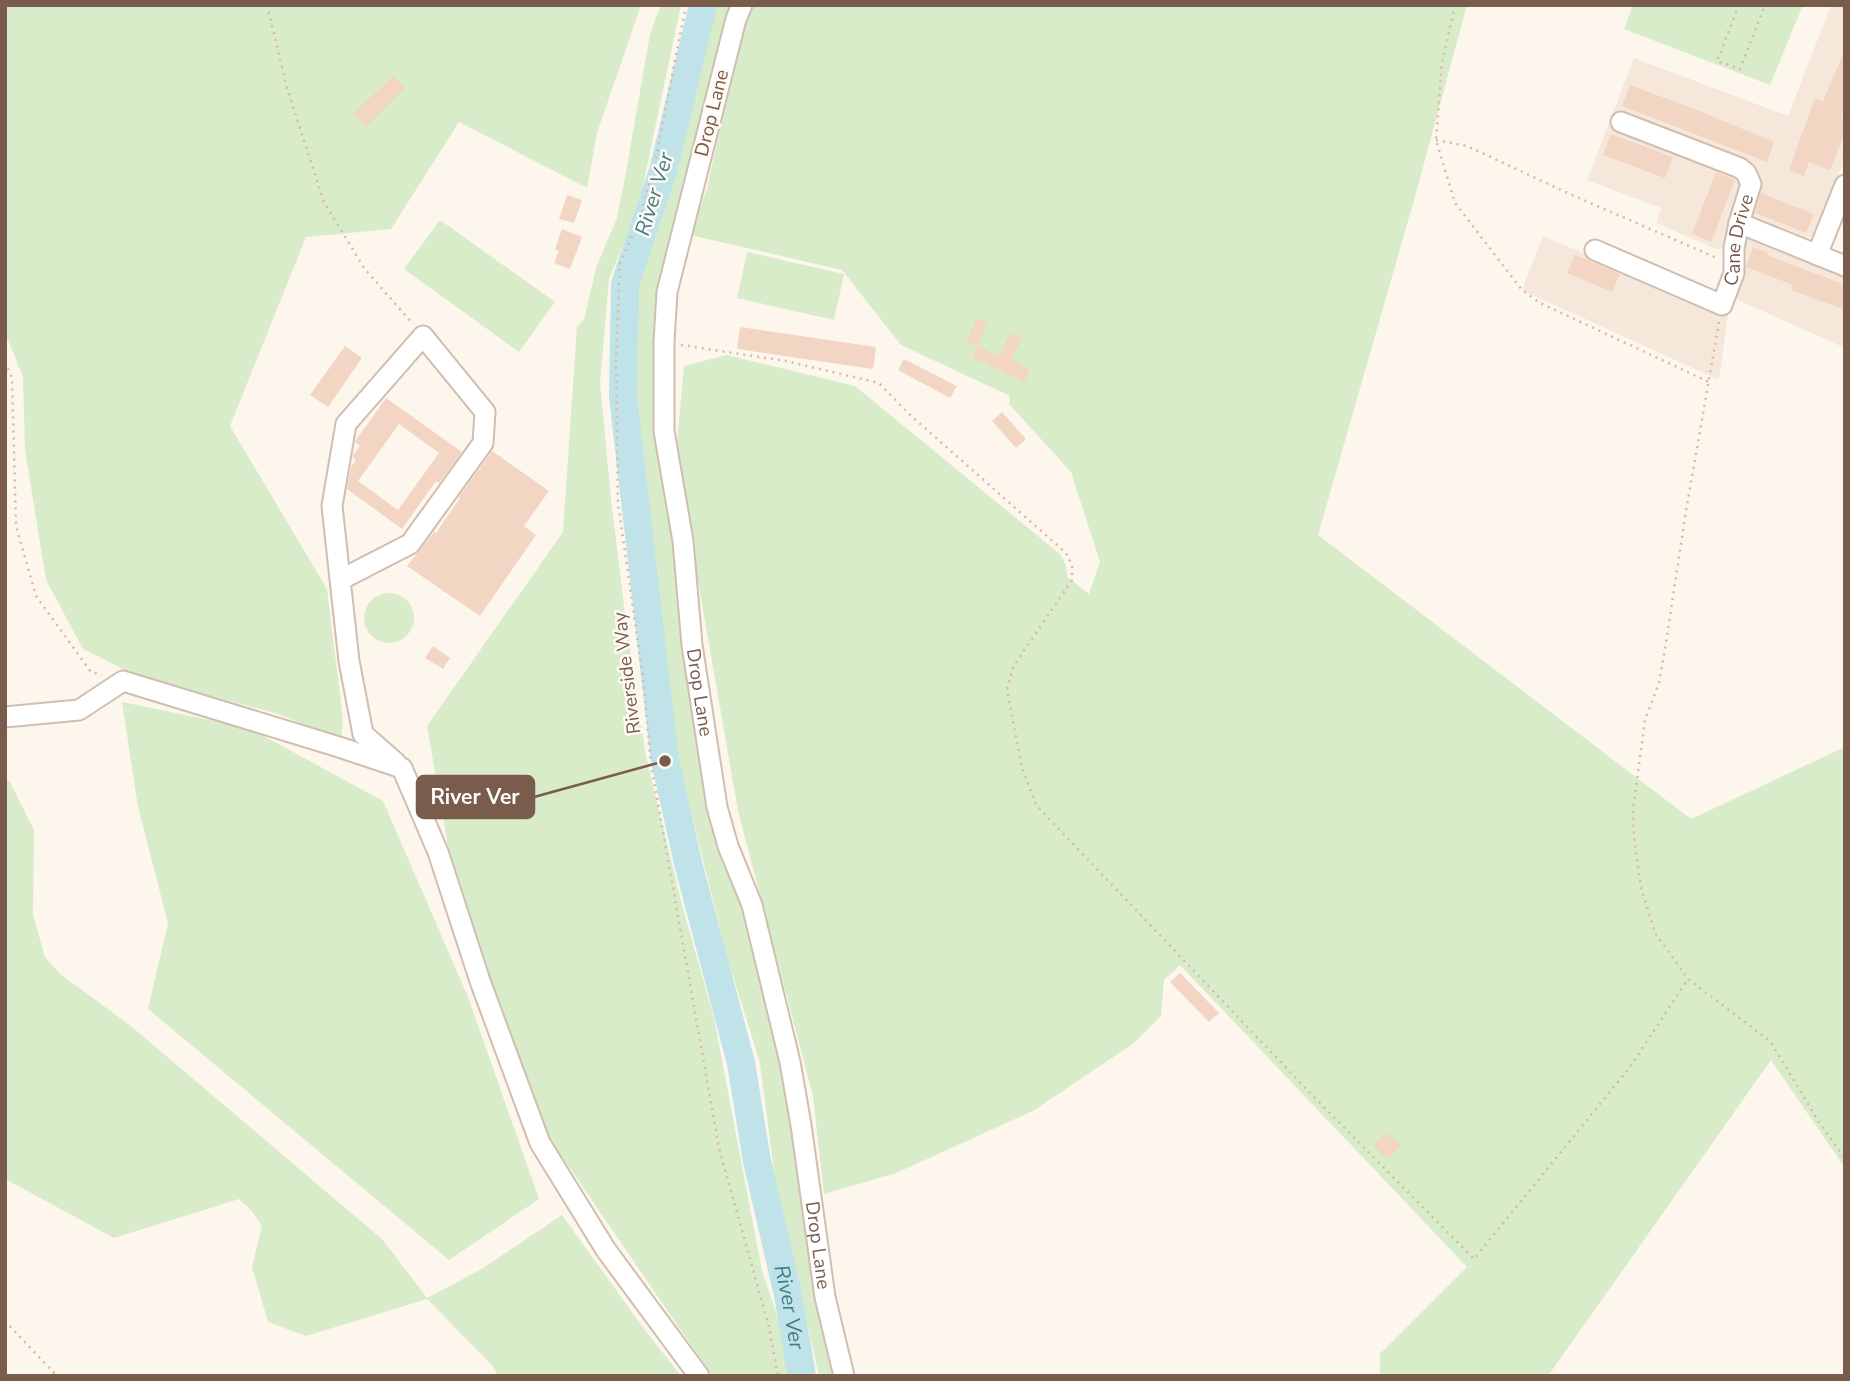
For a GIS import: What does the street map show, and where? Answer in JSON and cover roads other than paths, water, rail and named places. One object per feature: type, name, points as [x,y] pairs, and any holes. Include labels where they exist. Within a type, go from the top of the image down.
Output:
[{"type":"street","name":"Drop Lane","points":[[742,5],[667,292],[664,431],[683,541],[692,645],[717,807],[728,846],[752,905],[790,1062],[825,1297],[844,1376]]},
{"type":"street","name":"Cane Drive","points":[[1595,250],[1722,305],[1734,273],[1734,248],[1750,191],[1746,173],[1740,168],[1621,122]]},
{"type":"street","points":[[1817,255],[1845,185]]},
{"type":"street","points":[[1739,223],[1845,266]]},
{"type":"street","points":[[340,580],[410,544],[483,443],[485,412],[423,336],[346,424],[332,506],[340,580],[349,661],[363,734],[402,768],[438,852],[480,981],[540,1143],[606,1250],[699,1376]]},
{"type":"street","points":[[5,717],[79,710],[122,681],[402,768]]},
{"type":"waterway","name":"River Ver","points":[[703,5],[663,171],[625,284],[623,397],[665,761],[689,867],[741,1063],[757,1161],[788,1295],[802,1376]]},
{"type":"place","name":"River Ver","points":[[665,761]]}]
